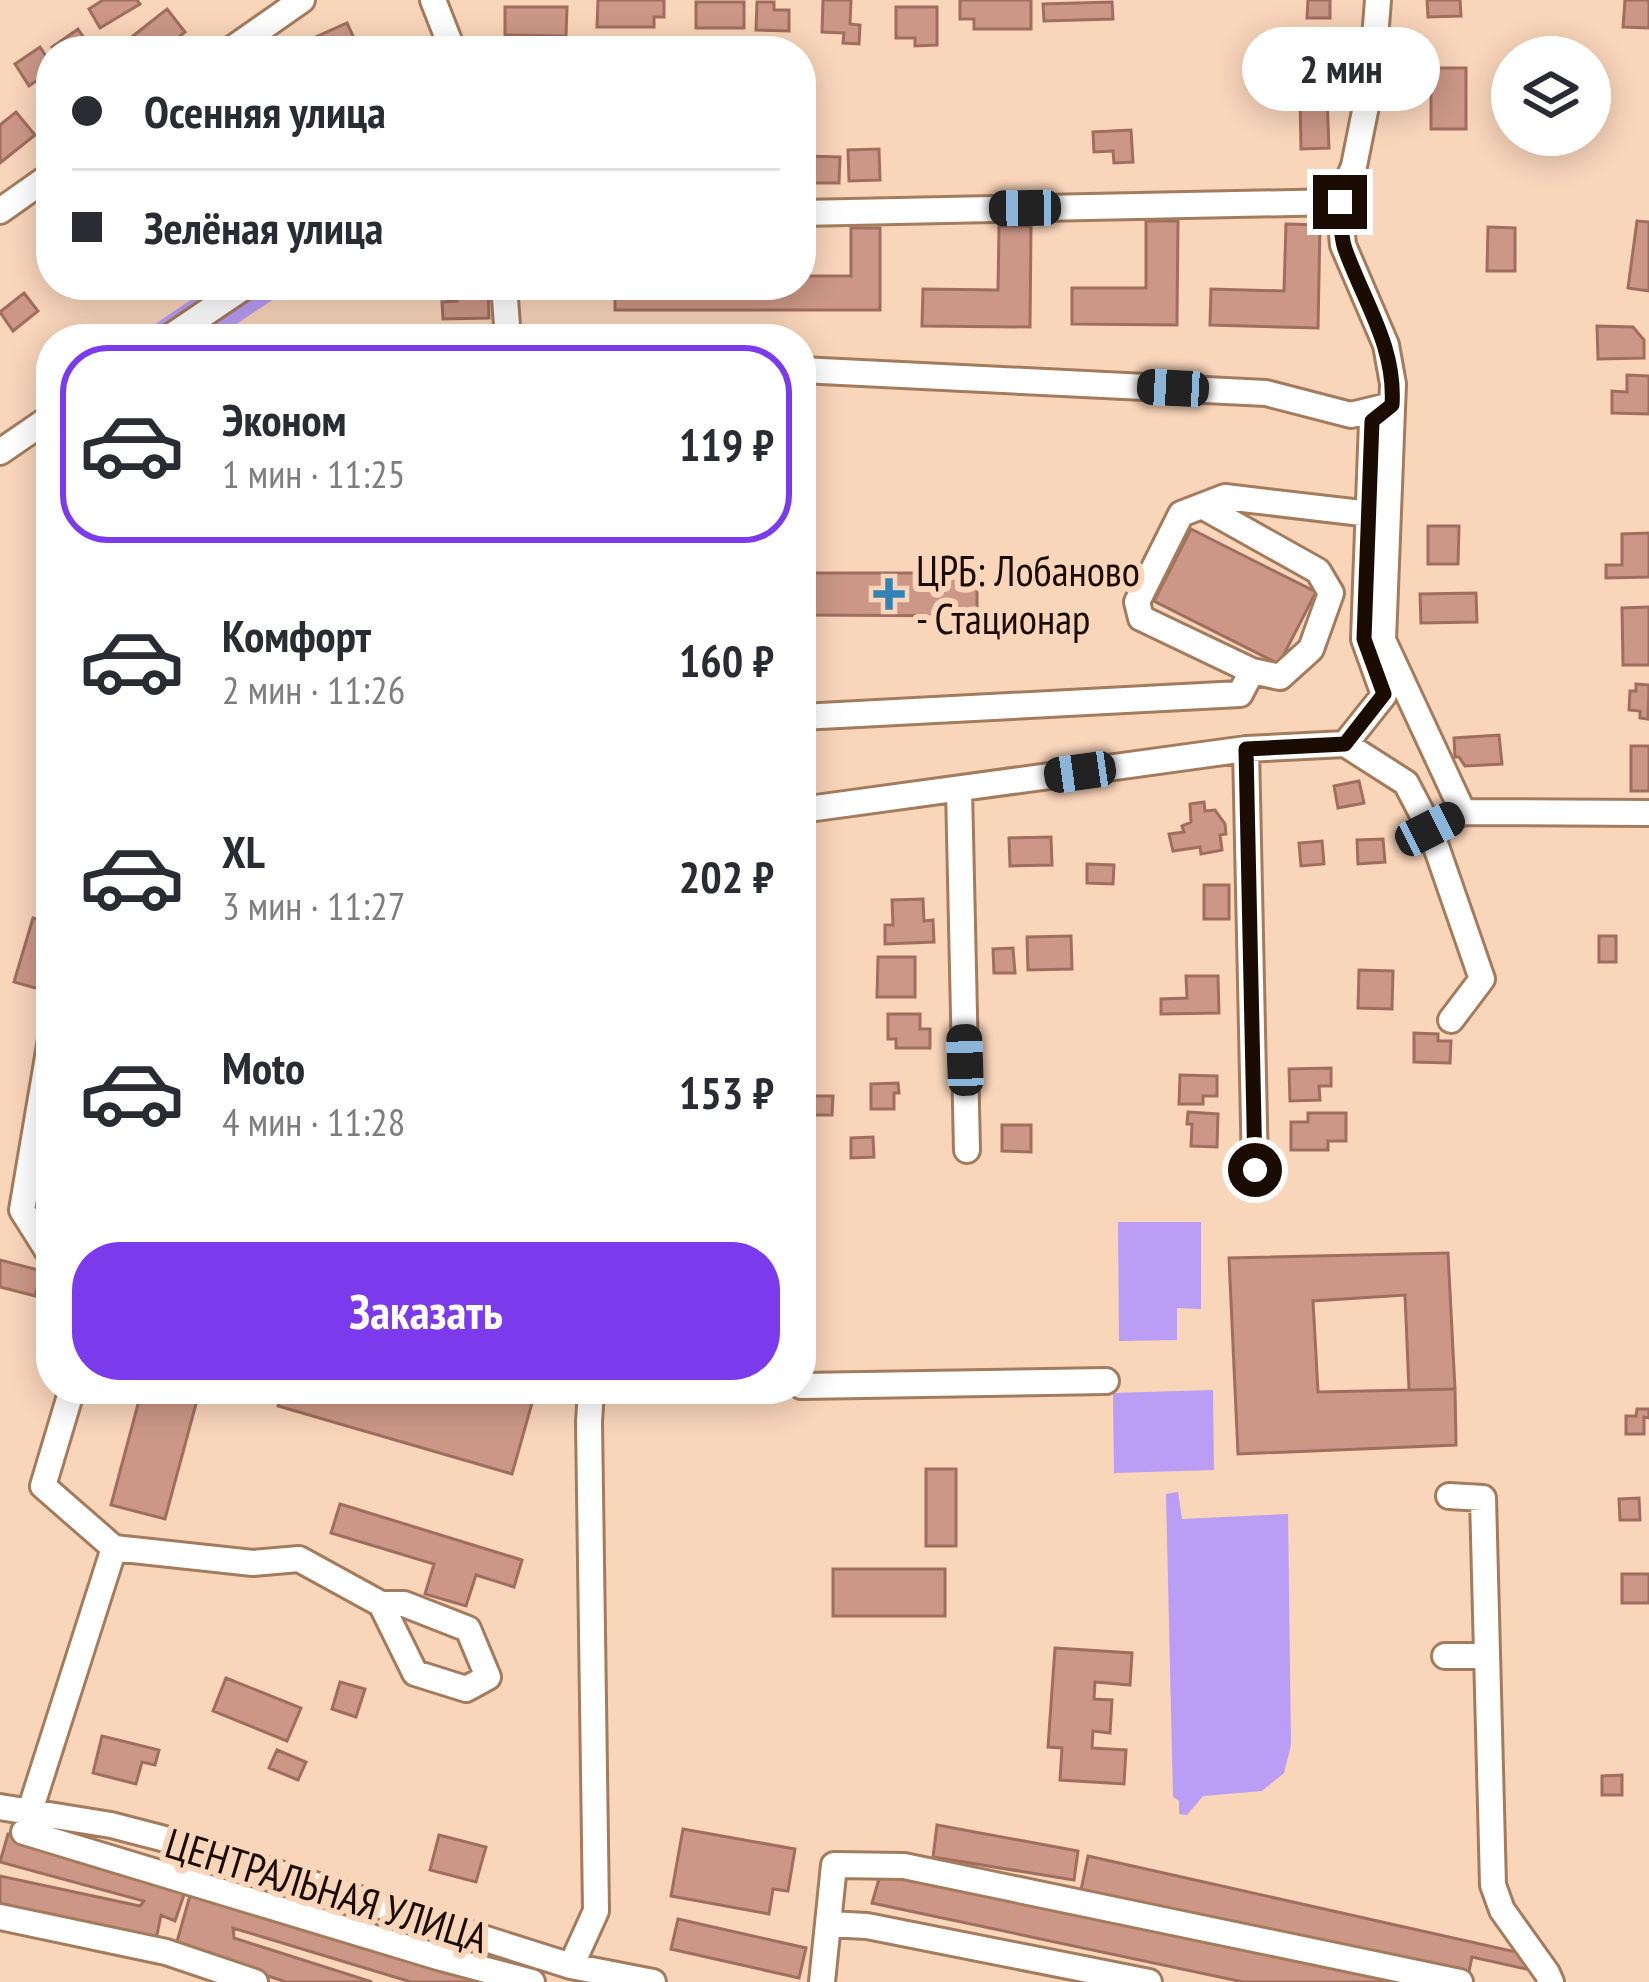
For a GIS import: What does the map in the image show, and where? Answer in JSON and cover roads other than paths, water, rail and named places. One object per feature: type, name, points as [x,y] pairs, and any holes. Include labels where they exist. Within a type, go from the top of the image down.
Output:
[{"type":"street","points":[[250,36],[302,0]]},
{"type":"street","points":[[433,0],[447,36]]},
{"type":"street","points":[[1345,744],[1384,694],[1364,639],[1394,384],[1386,346],[1343,245],[1340,202],[1354,166],[1372,76],[1378,0]]},
{"type":"street","points":[[0,211],[36,186]]},
{"type":"street","points":[[816,213],[1340,202]]},
{"type":"street","points":[[189,324],[225,300]]},
{"type":"street","points":[[816,371],[1266,392],[1351,415],[1392,405]]},
{"type":"street","points":[[0,452],[36,427]]},
{"type":"street","points":[[1202,506],[1318,571],[1331,593],[1311,649],[1280,677],[1252,671],[1141,618],[1137,602],[1181,514],[1225,497],[1377,516]]},
{"type":"street","points":[[1377,516],[1383,640],[1462,812]]},
{"type":"street","points":[[816,716],[1240,694],[1252,671]]},
{"type":"street","points":[[816,808],[1246,749],[1345,744],[1406,783],[1430,829],[1482,979],[1451,1019]]},
{"type":"street","points":[[1246,749],[1255,1170]]},
{"type":"street","points":[[959,789],[968,1150]]},
{"type":"street","points":[[1430,829],[1462,812],[1649,813]]},
{"type":"street","points":[[36,1127],[22,1210],[36,1232]]},
{"type":"street","points":[[816,1386],[1106,1381]]},
{"type":"street","points":[[68,1404],[43,1486],[114,1548],[253,1563],[299,1559],[381,1604]]},
{"type":"street","points":[[561,1970],[596,1911],[590,1404]]},
{"type":"street","points":[[1449,1496],[1483,1498],[1493,1885],[1502,1910],[1551,1982]]},
{"type":"street","points":[[114,1548],[27,1822],[187,1881],[532,1982]]},
{"type":"street","points":[[1445,1656],[1487,1656]]},
{"type":"street","name":"ЦЕНТРАЛЬНАЯ УЛИЦА","points":[[0,1807],[27,1822],[111,1825],[192,1846],[561,1970],[653,1982]]},
{"type":"street","points":[[187,1881],[192,1846]]},
{"type":"street","points":[[822,1982],[834,1865],[904,1866],[1460,1982]]},
{"type":"street","points":[[0,1917],[166,1952],[255,1982]]},
{"type":"street","points":[[828,1924],[867,1926],[1148,1982]]},
{"type":"place","name":"ЦРБ: Лобаново - Стационар","points":[[889,594]]}]
